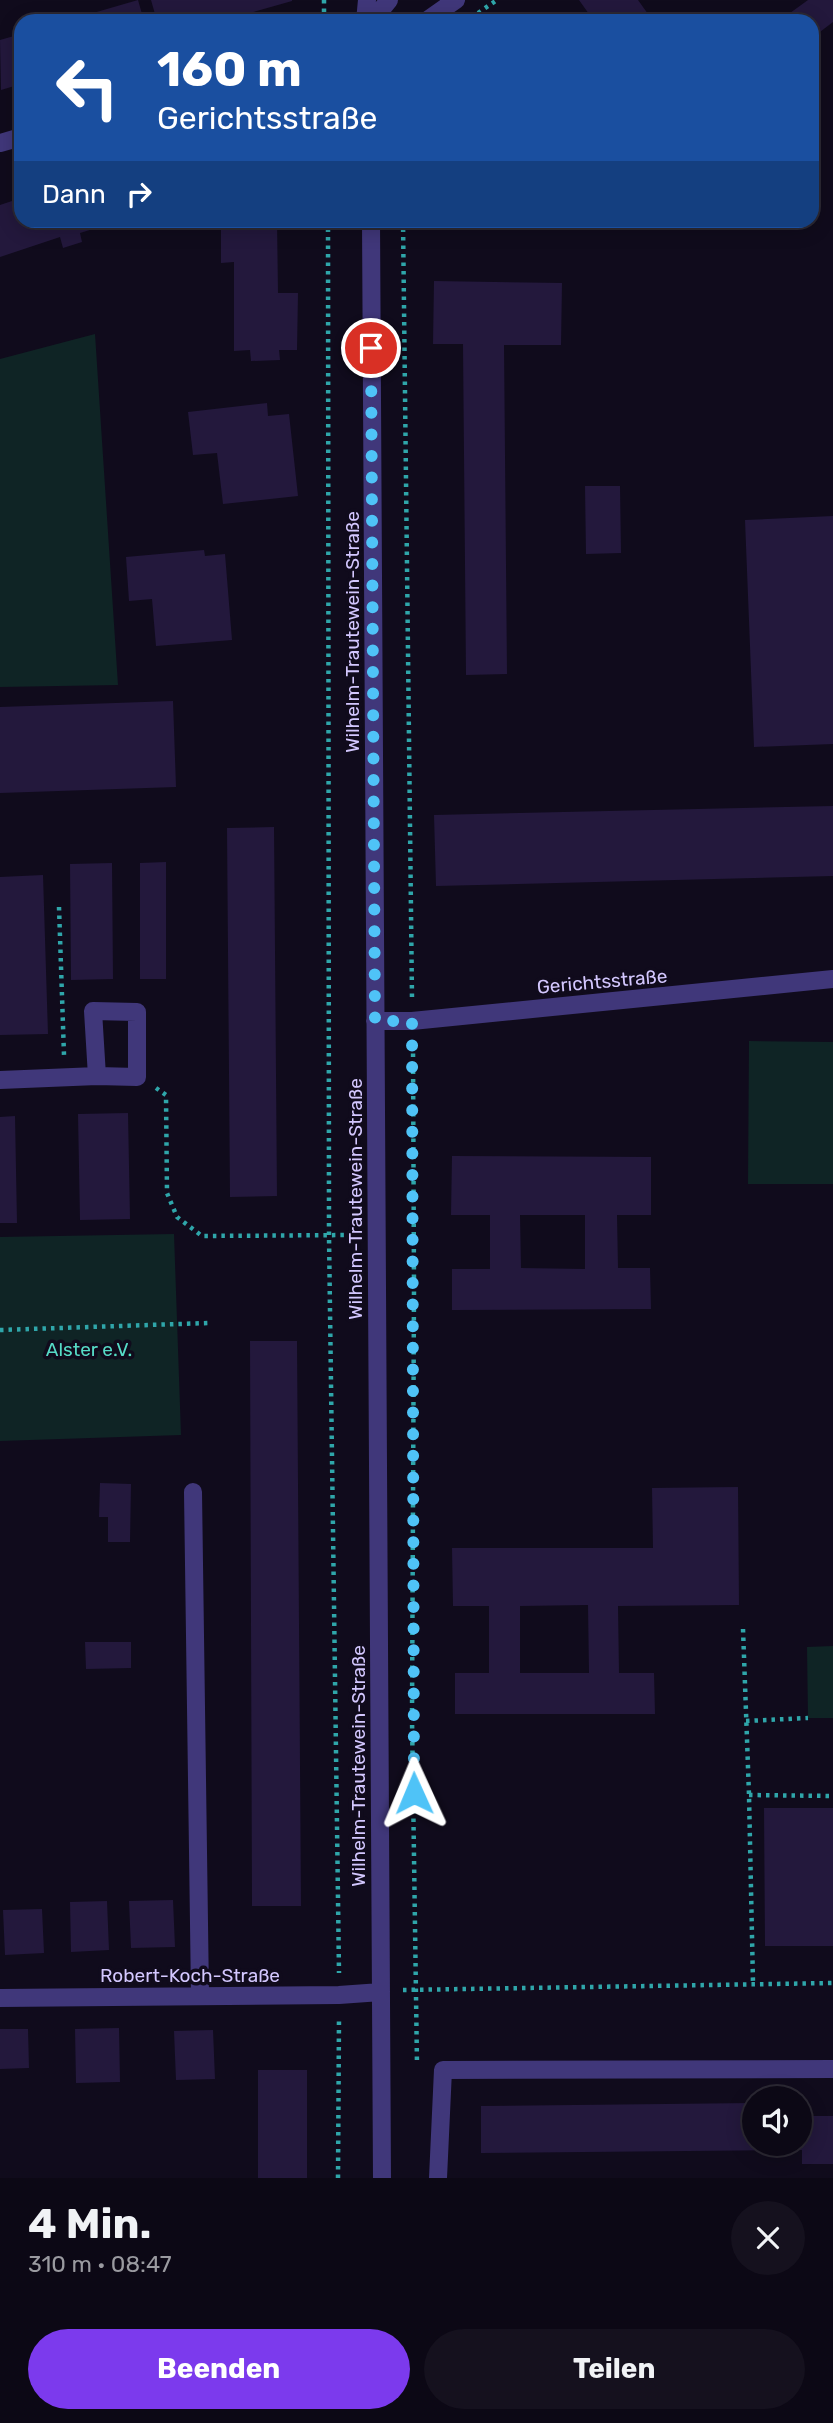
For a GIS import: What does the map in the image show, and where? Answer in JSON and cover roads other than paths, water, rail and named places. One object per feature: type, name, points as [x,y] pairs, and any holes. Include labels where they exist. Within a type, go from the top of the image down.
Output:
[{"type":"street","points":[[378,14],[389,0]]},
{"type":"street","points":[[436,14],[456,0]]},
{"type":"street","name":"Wilhelm-Trautewein-Straße","points":[[371,228],[382,2178]]},
{"type":"street","name":"Gerichtsstraße","points":[[375,1021],[412,1021],[833,979]]},
{"type":"street","points":[[0,1080],[137,1077],[137,1012],[93,1011],[97,1076]]},
{"type":"street","points":[[193,1492],[200,1995]]},
{"type":"street","name":"Robert-Koch-Straße","points":[[0,1998],[339,1995],[381,1992]]},
{"type":"street","points":[[439,2178],[443,2070],[833,2069]]},
{"type":"park label","name":"Alster e.V.","points":[[89,1349]]}]
